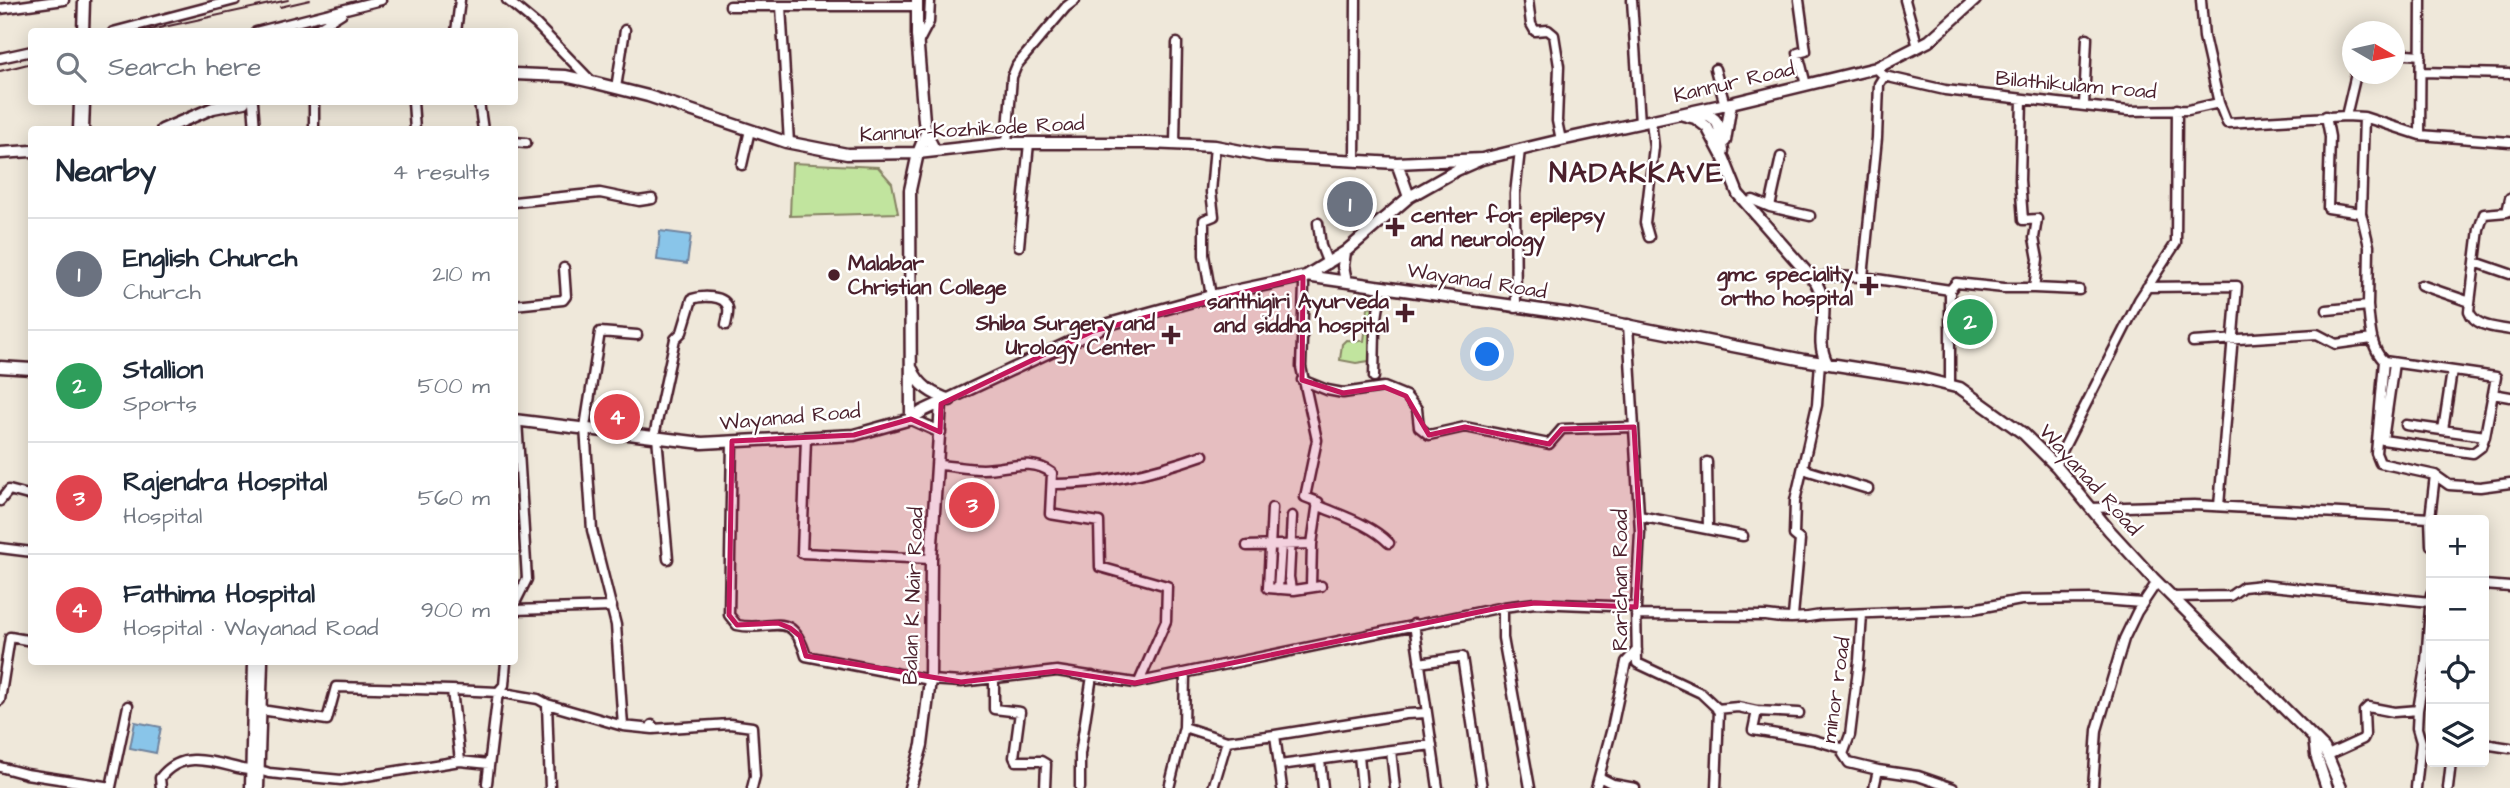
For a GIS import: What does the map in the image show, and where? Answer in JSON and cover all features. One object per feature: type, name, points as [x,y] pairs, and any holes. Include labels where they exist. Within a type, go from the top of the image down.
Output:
[{"type":"main road","points":[[83,28],[84,0]]},
{"type":"main road","name":"Kannur Road","points":[[1482,159],[1876,68],[1929,41],[1965,4],[1975,0]]},
{"type":"main road","points":[[917,3],[917,46],[926,133],[935,152]]},
{"type":"main road","name":"Kannur-Kozhikode Road","points":[[518,75],[565,76],[592,82],[648,96],[789,143],[847,154],[935,152],[1029,142],[1215,146],[1267,156],[1397,163],[1482,159]]},
{"type":"main road","points":[[1724,159],[1728,104]]},
{"type":"main road","points":[[80,105],[82,126]]},
{"type":"main road","points":[[171,126],[213,108],[228,105]]},
{"type":"main road","points":[[1687,113],[1710,114],[1717,120],[1724,159],[1738,194],[1816,283],[1823,296],[1825,310],[1820,347],[1824,363]]},
{"type":"main road","points":[[926,133],[918,153],[910,190],[911,419],[940,432]]},
{"type":"main road","points":[[0,153],[28,150]]},
{"type":"main road","points":[[1304,277],[1345,252],[1409,197],[1482,159]]},
{"type":"main road","points":[[1397,163],[1409,197]]},
{"type":"main road","points":[[1345,252],[1343,266],[1346,281]]},
{"type":"main road","name":"Wayanad Road","points":[[518,420],[702,443],[854,435],[911,419],[1109,324],[1211,296],[1304,277],[1382,286],[1628,324],[1920,379],[1960,388],[2024,434],[2055,464],[2157,582],[2314,737],[2328,755],[2341,788]]},
{"type":"main road","points":[[1804,359],[1813,356],[1820,347]]},
{"type":"main road","points":[[911,365],[916,378],[946,402]]},
{"type":"main road","points":[[0,367],[28,369]]},
{"type":"main road","name":"Balan K. Nair Road","points":[[909,788],[922,745],[930,680],[932,559],[940,432],[946,402]]},
{"type":"main road","points":[[254,665],[255,769],[258,788]]},
{"type":"main road","points":[[251,788],[261,710],[262,665]]},
{"type":"main road","points":[[2314,737],[2316,755],[2327,788]]},
{"type":"street","points":[[0,9],[64,0]]},
{"type":"street","points":[[128,28],[235,0]]},
{"type":"street","points":[[272,28],[381,0]]},
{"type":"street","points":[[456,28],[460,0]]},
{"type":"street","points":[[507,0],[536,24],[592,82]]},
{"type":"street","points":[[917,46],[929,22],[930,0]]},
{"type":"street","points":[[1007,143],[1012,78],[1017,65],[1075,0]]},
{"type":"street","points":[[1355,159],[1356,0]]},
{"type":"street","points":[[1528,0],[1531,24],[1535,31],[1548,30],[1554,35],[1559,66],[1557,121],[1561,139]]},
{"type":"street","points":[[1632,0],[1640,123]]},
{"type":"street","points":[[1799,0],[1805,51],[1798,53],[1806,85]]},
{"type":"street","points":[[1905,0],[1918,47]]},
{"type":"street","points":[[2201,0],[2204,37],[2219,103],[2227,123],[2326,116],[2364,117],[2420,135],[2510,142]]},
{"type":"street","points":[[2420,135],[2421,0]]},
{"type":"street","points":[[736,4],[780,6],[917,3]]},
{"type":"street","points":[[780,6],[789,143]]},
{"type":"street","points":[[318,28],[348,9]]},
{"type":"street","points":[[616,88],[625,30]]},
{"type":"street","points":[[2084,105],[2087,38]]},
{"type":"street","points":[[1175,144],[1177,43]]},
{"type":"street","points":[[0,58],[28,52]]},
{"type":"street","points":[[2405,54],[2421,55]]},
{"type":"street","points":[[1863,277],[1877,138],[1878,91],[1884,76],[1876,68]]},
{"type":"street","points":[[1714,69],[1728,104]]},
{"type":"street","points":[[2421,72],[2510,74]]},
{"type":"street","name":"Bilathikulam road","points":[[1884,76],[1945,90],[2145,113],[2188,110],[2219,103]]},
{"type":"street","points":[[2346,117],[2354,84]]},
{"type":"street","points":[[2022,99],[2020,180],[2024,220],[2037,219],[2034,238],[2038,259],[2034,288]]},
{"type":"street","points":[[83,126],[86,105]]},
{"type":"street","points":[[253,105],[256,126]]},
{"type":"street","points":[[314,105],[314,126]]},
{"type":"street","points":[[413,105],[415,126]]},
{"type":"street","points":[[479,105],[482,126]]},
{"type":"street","points":[[2055,464],[2147,287],[2176,243],[2177,109]]},
{"type":"street","points":[[2326,116],[2330,137],[2328,208],[2361,213]]},
{"type":"street","points":[[2364,117],[2361,213],[2369,246],[2368,306],[2372,339],[2380,359],[2384,361],[2496,377],[2481,447],[2473,453],[2383,440],[2394,363]]},
{"type":"street","points":[[1649,237],[1644,223],[1654,147],[1651,121]]},
{"type":"street","points":[[742,165],[750,130]]},
{"type":"street","points":[[1019,246],[1029,142]]},
{"type":"street","points":[[518,143],[526,144]]},
{"type":"street","points":[[1211,296],[1204,255],[1204,220],[1214,216],[1211,191],[1215,146]]},
{"type":"street","points":[[1516,308],[1515,194],[1520,150]]},
{"type":"street","points":[[1770,207],[1781,157]]},
{"type":"street","points":[[518,202],[600,193],[639,201],[652,199]]},
{"type":"street","points":[[2510,198],[2507,212],[2484,215],[2479,229],[2469,311],[2472,318],[2479,323],[2510,330]]},
{"type":"street","points":[[1746,203],[1753,200],[1770,207],[1810,216]]},
{"type":"street","points":[[1318,223],[1321,246],[1328,264]]},
{"type":"street","points":[[2475,262],[2510,274]]},
{"type":"street","points":[[518,305],[563,300],[566,296],[564,268]]},
{"type":"street","points":[[1816,283],[1824,276],[1863,277],[1950,290]]},
{"type":"street","points":[[1304,277],[1300,344],[1302,380],[1317,440],[1305,497],[1318,502],[1312,544],[1311,586]]},
{"type":"street","points":[[1951,386],[1950,290],[1956,283],[2004,288],[2079,290]]},
{"type":"street","points":[[2421,285],[2470,302]]},
{"type":"street","points":[[1374,377],[1375,331],[1382,286]]},
{"type":"street","points":[[2147,287],[2237,286],[2219,506]]},
{"type":"street","points":[[668,559],[656,437],[675,338],[682,332],[692,299],[700,296],[726,302],[726,325]]},
{"type":"street","points":[[2327,310],[2368,306]]},
{"type":"street","name":"Rarichan Road","points":[[1628,324],[1639,516],[1637,663],[1701,693],[1717,709]]},
{"type":"street","points":[[623,726],[616,625],[592,530],[585,427],[600,332],[636,335]]},
{"type":"street","points":[[2193,342],[2317,334],[2336,344],[2372,339]]},
{"type":"street","points":[[2384,361],[2376,453],[2380,463],[2435,475],[2449,485],[2480,487],[2510,483]]},
{"type":"street","points":[[1793,616],[1800,540],[1794,535],[1795,501],[1824,363]]},
{"type":"street","points":[[2443,430],[2452,371]]},
{"type":"street","points":[[1302,380],[1343,393],[1384,387],[1406,396],[1417,409],[1419,427],[1429,435],[1465,427],[1549,444],[1562,429],[1634,427]]},
{"type":"street","points":[[2493,394],[2510,397]]},
{"type":"street","points":[[2406,425],[2485,436]]},
{"type":"street","points":[[806,438],[802,553],[932,559]]},
{"type":"street","points":[[732,442],[729,615],[737,625],[747,627],[778,623],[800,636],[806,656],[930,680],[961,682],[1057,671],[1139,682],[1414,624],[1535,603],[1636,611],[1766,615],[1786,619],[1793,616],[1805,618],[1821,615],[1973,609],[2021,600],[2143,603]]},
{"type":"street","points":[[518,449],[527,579],[518,599]]},
{"type":"street","points":[[1052,484],[1107,481],[1168,467],[1203,455]]},
{"type":"street","points":[[1707,462],[1708,528]]},
{"type":"street","points":[[939,465],[983,469],[1017,464],[1046,468],[1052,473],[1050,514],[1099,522],[1100,567],[1167,586],[1166,621],[1139,682]]},
{"type":"street","points":[[1803,466],[1809,471],[1868,489]]},
{"type":"street","points":[[2430,515],[2435,475]]},
{"type":"street","points":[[0,501],[9,490],[28,495]]},
{"type":"street","points":[[1317,505],[1364,525],[1389,543]]},
{"type":"street","points":[[2091,508],[2219,506],[2426,518]]},
{"type":"street","points":[[1272,508],[1268,588],[1321,586]]},
{"type":"street","points":[[1291,589],[1289,577],[1292,516]]},
{"type":"street","points":[[1639,516],[1743,536]]},
{"type":"street","points":[[1247,546],[1312,544]]},
{"type":"street","points":[[1278,589],[1280,545]]},
{"type":"street","points":[[0,548],[28,552]]},
{"type":"street","points":[[2093,788],[2097,730],[2124,639],[2157,582]]},
{"type":"street","points":[[2172,597],[2230,596],[2243,587],[2262,585],[2426,602]]},
{"type":"street","points":[[2489,585],[2510,587]]},
{"type":"street","points":[[518,608],[612,607]]},
{"type":"street","points":[[1503,607],[1503,638],[1530,788]]},
{"type":"street","name":"minor road","points":[[1862,614],[1850,735],[1843,754],[1849,763],[1878,770]]},
{"type":"street","points":[[1414,624],[1438,788]]},
{"type":"street","points":[[0,700],[10,637],[28,640]]},
{"type":"street","points":[[2416,788],[2421,742],[2417,728],[2417,710],[2427,641]]},
{"type":"street","points":[[1596,788],[1626,663],[1637,650]]},
{"type":"street","points":[[1419,663],[1462,657],[1482,788]]},
{"type":"street","points":[[486,783],[498,692],[504,685],[506,665]]},
{"type":"street","points":[[1170,788],[1184,727],[1185,673]]},
{"type":"street","points":[[1080,788],[1080,754],[1092,676]]},
{"type":"street","points":[[994,678],[994,709],[1020,712],[1014,757],[1016,761],[1041,761],[1046,764],[1045,788]]},
{"type":"street","points":[[261,710],[327,720],[336,687],[452,690],[498,692],[538,699],[623,726],[730,724],[752,727],[755,776],[752,788]]},
{"type":"street","points":[[452,690],[460,761]]},
{"type":"street","points":[[547,704],[550,788]]},
{"type":"street","points":[[0,767],[26,774],[113,788],[128,706]]},
{"type":"street","points":[[1716,788],[1717,709],[1738,707],[1757,711],[1799,713]]},
{"type":"street","points":[[2328,755],[2363,738],[2364,711],[2368,707],[2394,712],[2417,710]]},
{"type":"street","points":[[1757,711],[1753,730],[1814,740],[1845,749]]},
{"type":"street","points":[[1184,727],[1227,741],[1427,713]]},
{"type":"street","points":[[1275,735],[1282,788]]},
{"type":"street","points":[[1213,788],[1227,741]]},
{"type":"street","points":[[2421,742],[2426,743]]},
{"type":"street","points":[[1280,765],[1432,745]]},
{"type":"street","points":[[2489,745],[2510,748]]},
{"type":"street","points":[[1391,750],[1395,788]]},
{"type":"street","points":[[1359,755],[1362,788]]},
{"type":"street","points":[[161,788],[160,778],[167,769],[198,759],[269,773],[341,780],[460,761],[489,764]]},
{"type":"street","points":[[1320,760],[1323,788]]},
{"type":"street","points":[[2448,788],[2450,767]]},
{"type":"street","points":[[1874,788],[1878,770],[1918,776],[1954,788]]},
{"type":"street","points":[[1599,777],[1614,784],[1635,788]]},
{"type":"highlighted area","points":[[1303,277],[1302,380],[1343,393],[1384,387],[1406,396],[1429,435],[1465,427],[1549,444],[1562,429],[1634,427],[1640,532],[1636,607],[1535,603],[1503,607],[1135,683],[1057,671],[961,682],[806,656],[800,636],[790,628],[778,623],[737,625],[729,615],[732,441],[854,435],[911,419],[940,432],[941,404],[1093,331]]},
{"type":"green space","points":[[792,163],[878,167],[892,183],[898,213],[790,216]]},
{"type":"green space","points":[[1381,307],[1379,342],[1373,347],[1369,361],[1356,363],[1340,360],[1342,344],[1346,340],[1364,341],[1368,308]]},
{"type":"water","points":[[660,231],[691,235],[687,264],[657,260]]},
{"type":"water","points":[[135,722],[161,727],[156,753],[130,748]]},
{"type":"railway","points":[[159,28],[288,0]]},
{"type":"railway","points":[[280,7],[310,0]]},
{"type":"railway","points":[[0,71],[28,64]]},
{"type":"place","name":"English Church","points":[[1350,204]]},
{"type":"place","name":"center for epilepsy and neurology","points":[[1395,227]]},
{"type":"place","name":"Malabar Christian College","points":[[834,275]]},
{"type":"place","name":"gmc speciality ortho hospital","points":[[1869,286]]},
{"type":"place","name":"santhigiri Ayurveda and siddha hospital","points":[[1405,313]]},
{"type":"place","name":"Stallion","points":[[1970,322]]},
{"type":"place","name":"Shiba Surgery and Urology Center","points":[[1171,335]]},
{"type":"place","name":"Fathima Hospital","points":[[617,417]]},
{"type":"place","name":"Rajendra Hospital","points":[[972,505]]},
{"type":"district","name":"NADAKKAVE","points":[[1637,173]]}]
